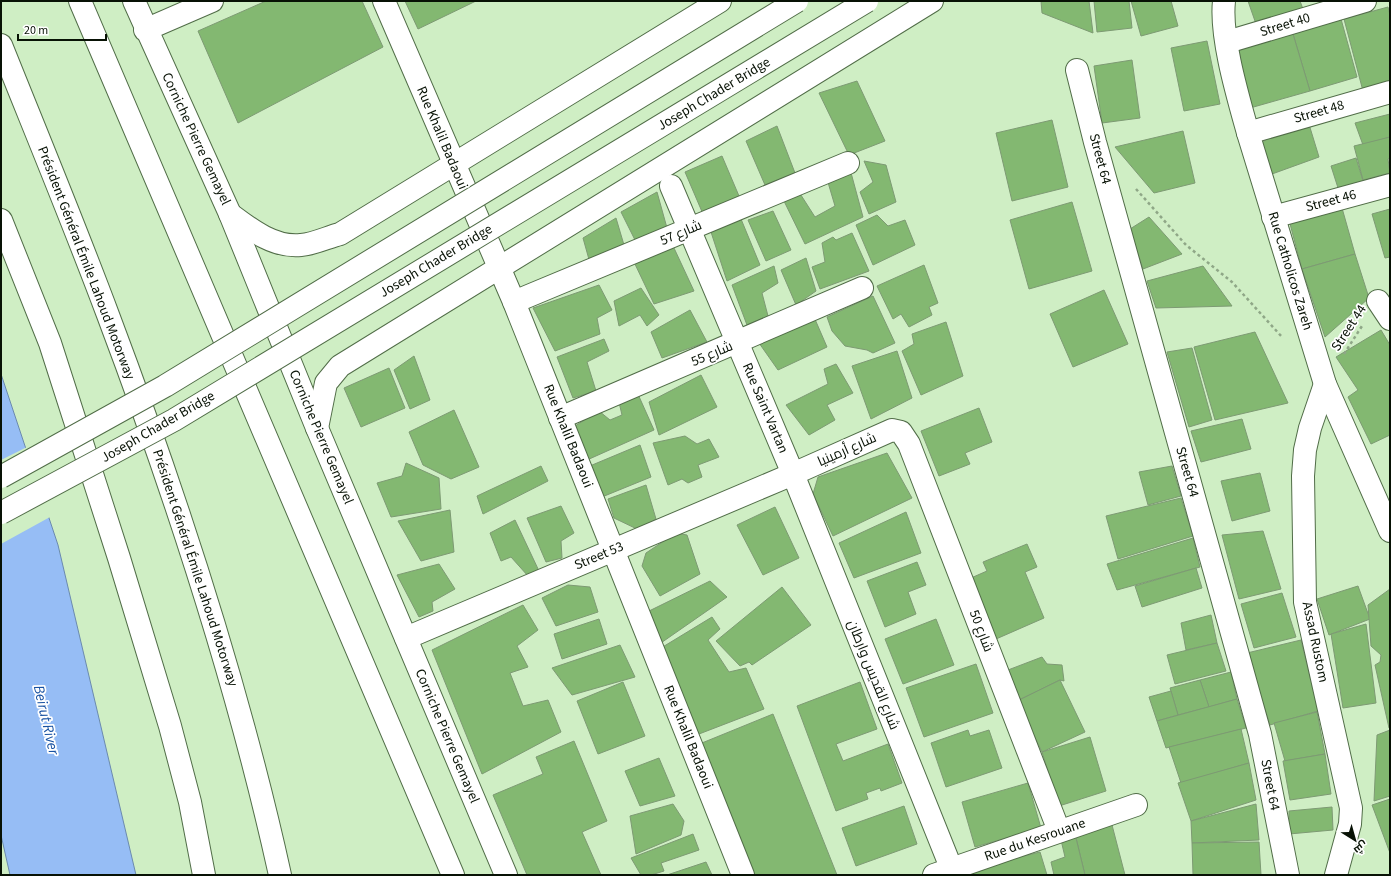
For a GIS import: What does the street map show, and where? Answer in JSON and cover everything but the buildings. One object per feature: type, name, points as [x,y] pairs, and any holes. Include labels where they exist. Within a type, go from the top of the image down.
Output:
[{"type":"main road","points":[[80,1],[453,875]]},
{"type":"main road","name":"Corniche Pierre Gemayel","points":[[134,1],[145,30],[230,214],[317,428],[506,875]]},
{"type":"main road","points":[[145,30],[212,1]]},
{"type":"main road","name":"Rue Khalil Badaoui","points":[[384,1],[514,302],[743,875]]},
{"type":"main road","points":[[230,214],[257,234],[280,242],[300,245],[340,234],[720,1]]},
{"type":"main road","points":[[1,477],[165,386],[796,1]]},
{"type":"main road","name":"Joseph Chader Bridge","points":[[1,513],[174,420],[867,1]]},
{"type":"main road","points":[[317,428],[326,383],[340,366],[932,1]]},
{"type":"main road","name":"Rue Catholicos Zareh","points":[[1224,1],[1222,16],[1248,133],[1325,384],[1390,531]]},
{"type":"main road","name":"Street 40","points":[[1227,42],[1365,1]]},
{"type":"main road","name":"Président Général Émile Lahoud Motorway","points":[[1,44],[108,315],[182,520],[235,694],[280,875]]},
{"type":"main road","name":"Street 64","points":[[1077,70],[1095,142],[1260,734],[1288,875]]},
{"type":"main road","name":"Street 48","points":[[1248,133],[1390,92]]},
{"type":"main road","name":"شارع 57","points":[[514,302],[848,163]]},
{"type":"main road","name":"Street 46","points":[[1273,217],[1390,185]]},
{"type":"main road","name":"Rue Saint Vartan","points":[[672,186],[793,474]]},
{"type":"main road","points":[[1,220],[50,343],[119,558],[170,726],[190,802],[204,875]]},
{"type":"main road","name":"شارع 55","points":[[560,418],[738,343],[862,288]]},
{"type":"main road","points":[[1378,301],[1390,319]]},
{"type":"main road","name":"Assad Rustom","points":[[1325,384],[1310,428],[1305,450],[1303,476],[1305,602],[1351,808],[1350,824],[1336,875]]},
{"type":"main road","name":"شارع أرمينيا","points":[[793,474],[892,430],[901,432]]},
{"type":"main road","name":"شارع 50","points":[[901,432],[909,444],[1059,832]]},
{"type":"main road","name":"Street 53","points":[[406,638],[793,474]]},
{"type":"main road","name":"شارع القديس وارطان","points":[[793,474],[947,873]]},
{"type":"main road","name":"Rue du Kesrouane","points":[[947,873],[1136,805]]},
{"type":"path","points":[[1135,188],[1186,245],[1232,282],[1283,338]]},
{"type":"path","name":"Street 44","points":[[1325,384],[1378,301]]},
{"type":"water","name":"Beirut River","points":[[1,374],[58,545],[136,875],[10,875],[1,835]]},
{"type":"pier","points":[[27,447],[50,517],[1,544],[1,460]]}]
